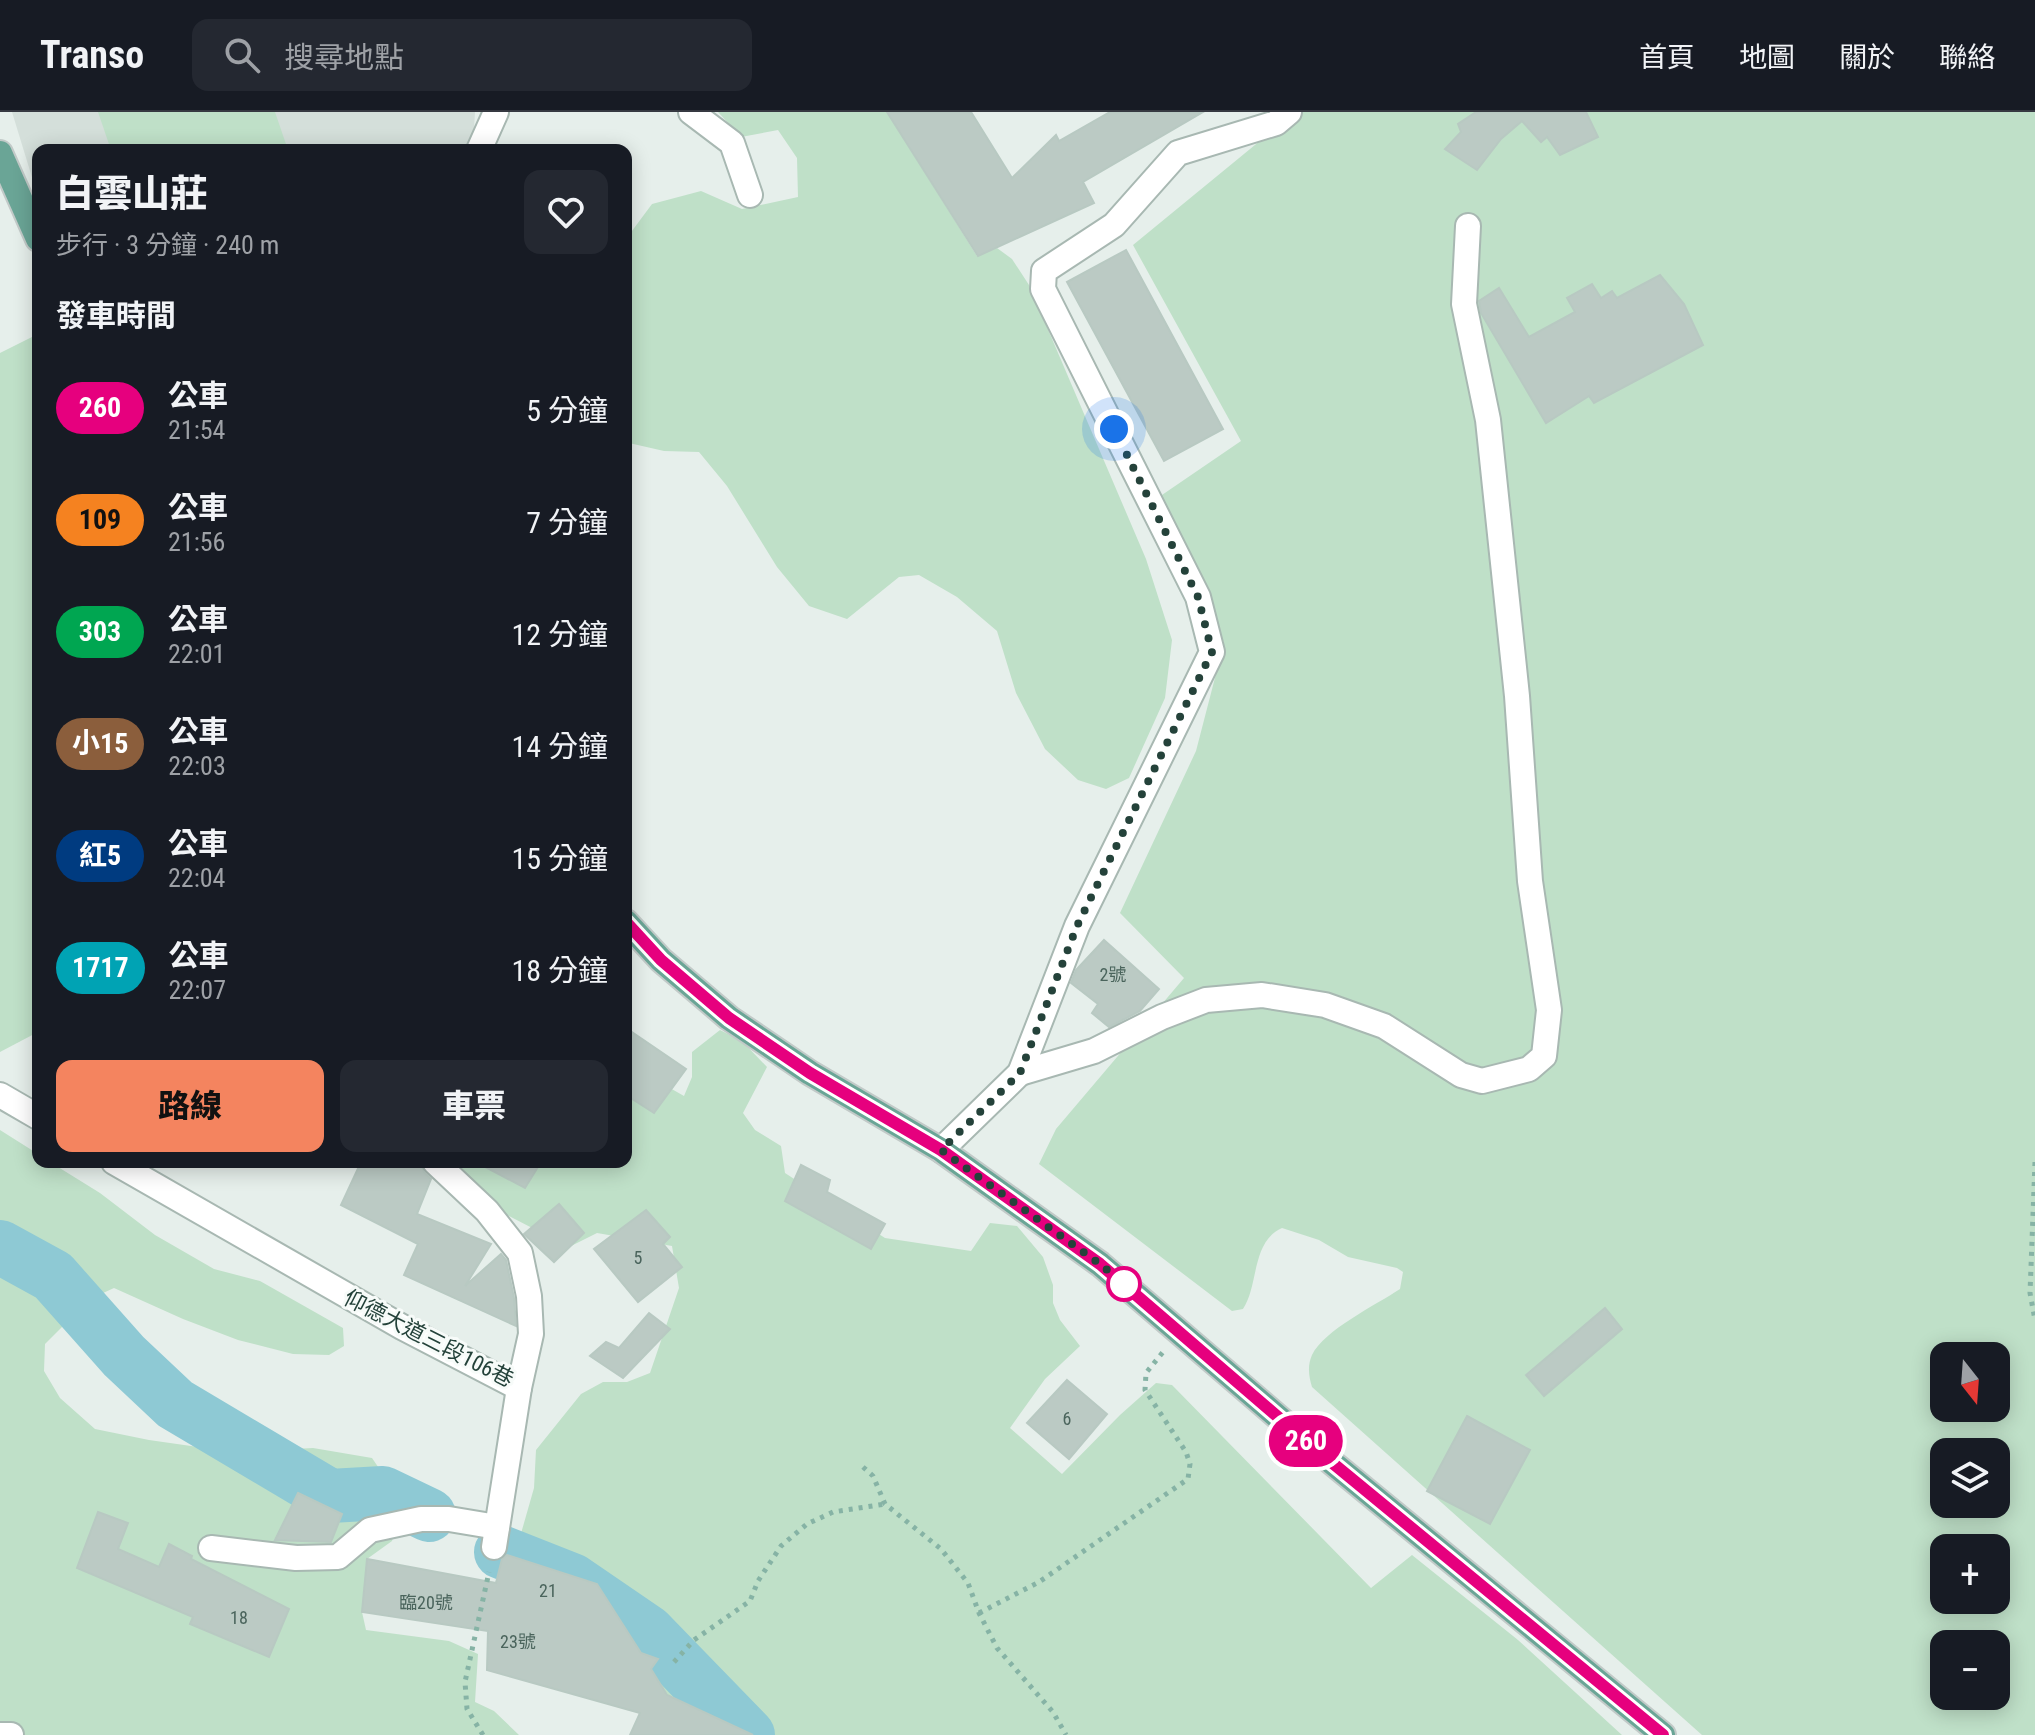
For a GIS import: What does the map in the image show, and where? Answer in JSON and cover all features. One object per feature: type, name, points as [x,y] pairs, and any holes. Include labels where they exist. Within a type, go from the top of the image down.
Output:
[{"type":"main road","points":[[0,153],[32,225]]},
{"type":"main road","points":[[632,929],[661,960],[729,1018],[810,1073],[941,1150],[1100,1264],[1307,1442],[1663,1735]]},
{"type":"lane","points":[[482,144],[496,112]]},
{"type":"lane","points":[[691,112],[732,143],[750,195]]},
{"type":"lane","points":[[941,1150],[1020,1073],[1077,926],[1212,652],[1198,597],[1043,289],[1044,271],[1114,225],[1178,153],[1276,123],[1289,112]]},
{"type":"lane","points":[[1020,1073],[1094,1051],[1162,1017],[1206,1000],[1262,995],[1325,1005],[1384,1026],[1461,1075],[1482,1081],[1529,1069],[1544,1056],[1549,1010],[1530,881],[1517,696],[1488,420],[1464,304],[1468,226]]},
{"type":"lane","points":[[0,1095],[32,1114]]},
{"type":"lane","name":"仰德大道三段106巷","points":[[124,1168],[388,1319],[519,1388],[531,1334],[529,1296],[520,1253],[487,1211],[441,1168]]},
{"type":"lane","points":[[211,1548],[296,1558],[338,1557],[370,1530],[421,1519],[449,1519],[496,1537],[519,1388]]},
{"type":"lane","points":[[0,1735],[11,1735]]},
{"type":"path","points":[[2035,1162],[2030,1293],[2035,1320]]},
{"type":"path","points":[[979,1613],[1039,1582],[1188,1479],[1190,1464],[1186,1452],[1145,1390],[1146,1373],[1180,1332]]},
{"type":"path","points":[[863,1467],[873,1476],[885,1504],[941,1549],[968,1583],[997,1648],[1053,1712],[1066,1735]]},
{"type":"path","points":[[674,1662],[694,1640],[750,1601],[758,1581],[781,1546],[807,1524],[833,1512],[885,1504]]},
{"type":"path","points":[[483,1735],[467,1709],[465,1682],[496,1537]]},
{"type":"shaded area","points":[[12,112],[475,112],[474,130],[468,144],[32,144],[32,177]]},
{"type":"green space","points":[[98,112],[275,112],[286,144],[109,144]]},
{"type":"green space","points":[[718,112],[887,112],[977,256],[997,248],[1012,259],[1029,285],[1146,559],[1172,640],[1165,698],[1129,778],[1106,789],[1078,780],[1045,749],[1016,693],[997,631],[957,597],[919,575],[899,577],[847,619],[809,606],[777,567],[727,486],[699,452],[664,451],[632,444],[632,231],[652,204],[701,191],[742,209],[798,197],[797,158],[778,130],[741,137]]},
{"type":"green space","points":[[1295,112],[2035,112],[2035,1735],[1702,1735],[1312,1387],[1309,1363],[1318,1346],[1339,1327],[1400,1289],[1403,1272],[1348,1257],[1319,1240],[1282,1228],[1272,1235],[1260,1253],[1243,1309],[1232,1311],[1039,1164],[1056,1129],[1184,978],[1120,913],[1196,751],[1224,643],[1159,497],[1241,441],[1133,245]]},
{"type":"green space","points":[[32,337],[32,1035],[0,1052],[0,353]]},
{"type":"green space","points":[[720,1030],[742,1041],[767,1067],[743,1113],[755,1130],[781,1146],[785,1173],[885,1238],[971,1251],[990,1223],[1017,1226],[1043,1257],[1060,1320],[1080,1346],[1045,1379],[1010,1428],[1062,1474],[1156,1383],[1172,1385],[1371,1588],[1412,1555],[1518,1640],[1622,1735],[707,1735],[634,1667],[550,1581],[520,1537],[534,1488],[536,1450],[581,1394],[603,1382],[627,1382],[650,1373],[679,1288],[672,1246],[597,1233],[569,1247],[505,1214],[459,1168],[632,1168],[632,1066],[684,1096],[692,1077],[692,1052]]},
{"type":"green space","points":[[0,1130],[32,1150],[32,1168],[60,1168],[100,1193],[155,1235],[214,1269],[260,1281],[343,1328],[344,1346],[329,1355],[293,1354],[238,1340],[114,1288],[90,1299],[45,1344],[44,1371],[60,1398],[95,1429],[233,1452],[313,1448],[372,1458],[404,1505],[392,1541],[367,1559],[362,1612],[366,1630],[449,1641],[478,1654],[475,1702],[494,1711],[519,1735],[0,1735]]},
{"type":"building","points":[[887,112],[971,112],[1012,178],[1056,135],[1059,141],[1110,112],[1203,112],[1083,182],[1094,203],[978,256]]},
{"type":"building","points":[[1476,112],[1586,112],[1598,137],[1560,155],[1547,137],[1541,142],[1522,121],[1501,139],[1477,170],[1445,149],[1461,132],[1458,124]]},
{"type":"building","points":[[1126,250],[1223,429],[1164,461],[1067,282]]},
{"type":"building","points":[[1660,275],[1684,304],[1703,345],[1594,403],[1589,396],[1546,423],[1481,313],[1479,301],[1499,288],[1529,337],[1575,312],[1567,298],[1592,284],[1601,298],[1612,291],[1617,298]]},
{"type":"building","points":[[1104,940],[1159,989],[1140,1011],[1109,1027],[1092,1013],[1098,1004],[1071,983],[1076,970]]},
{"type":"building","points":[[632,1032],[686,1069],[654,1113],[632,1099]]},
{"type":"building","points":[[801,1165],[830,1180],[827,1192],[885,1224],[871,1249],[785,1201]]},
{"type":"building","points":[[358,1168],[422,1168],[431,1179],[417,1214],[491,1244],[465,1286],[501,1254],[506,1260],[514,1298],[516,1326],[404,1275],[418,1244],[341,1205]]},
{"type":"building","points":[[487,1168],[537,1168],[525,1188]]},
{"type":"building","points":[[559,1204],[584,1233],[554,1262],[524,1234]]},
{"type":"building","points":[[646,1210],[670,1237],[663,1244],[682,1267],[638,1302],[594,1249]]},
{"type":"building","points":[[1605,1308],[1622,1329],[1544,1396],[1526,1375]]},
{"type":"building","points":[[649,1313],[670,1329],[623,1378],[590,1356],[606,1342],[619,1348]]},
{"type":"building","points":[[1067,1380],[1107,1414],[1069,1459],[1027,1423]]},
{"type":"building","points":[[1467,1416],[1530,1450],[1490,1524],[1427,1491]]},
{"type":"building","points":[[298,1493],[342,1514],[331,1542],[275,1540]]},
{"type":"building","points":[[98,1512],[128,1523],[118,1549],[159,1567],[169,1544],[192,1556],[191,1559],[289,1609],[269,1657],[190,1624],[193,1617],[77,1568]]},
{"type":"building","points":[[507,1555],[597,1584],[641,1653],[658,1659],[651,1669],[667,1695],[753,1735],[630,1735],[640,1713],[487,1670],[488,1631],[362,1612],[367,1559],[496,1583],[502,1559]]},
{"type":"waterway","points":[[0,1247],[53,1276],[124,1356],[175,1404],[330,1496],[383,1493],[429,1515]]},
{"type":"waterway","points":[[501,1552],[572,1580],[648,1632],[748,1735]]},
{"type":"bus line","name":"260","points":[[632,929],[661,960],[729,1018],[810,1073],[941,1150],[1100,1264],[1307,1442],[1663,1735]]},
{"type":"route","points":[[1114,429],[1198,597],[1212,652],[1077,926],[1020,1073],[941,1150],[1124,1284]]}]
